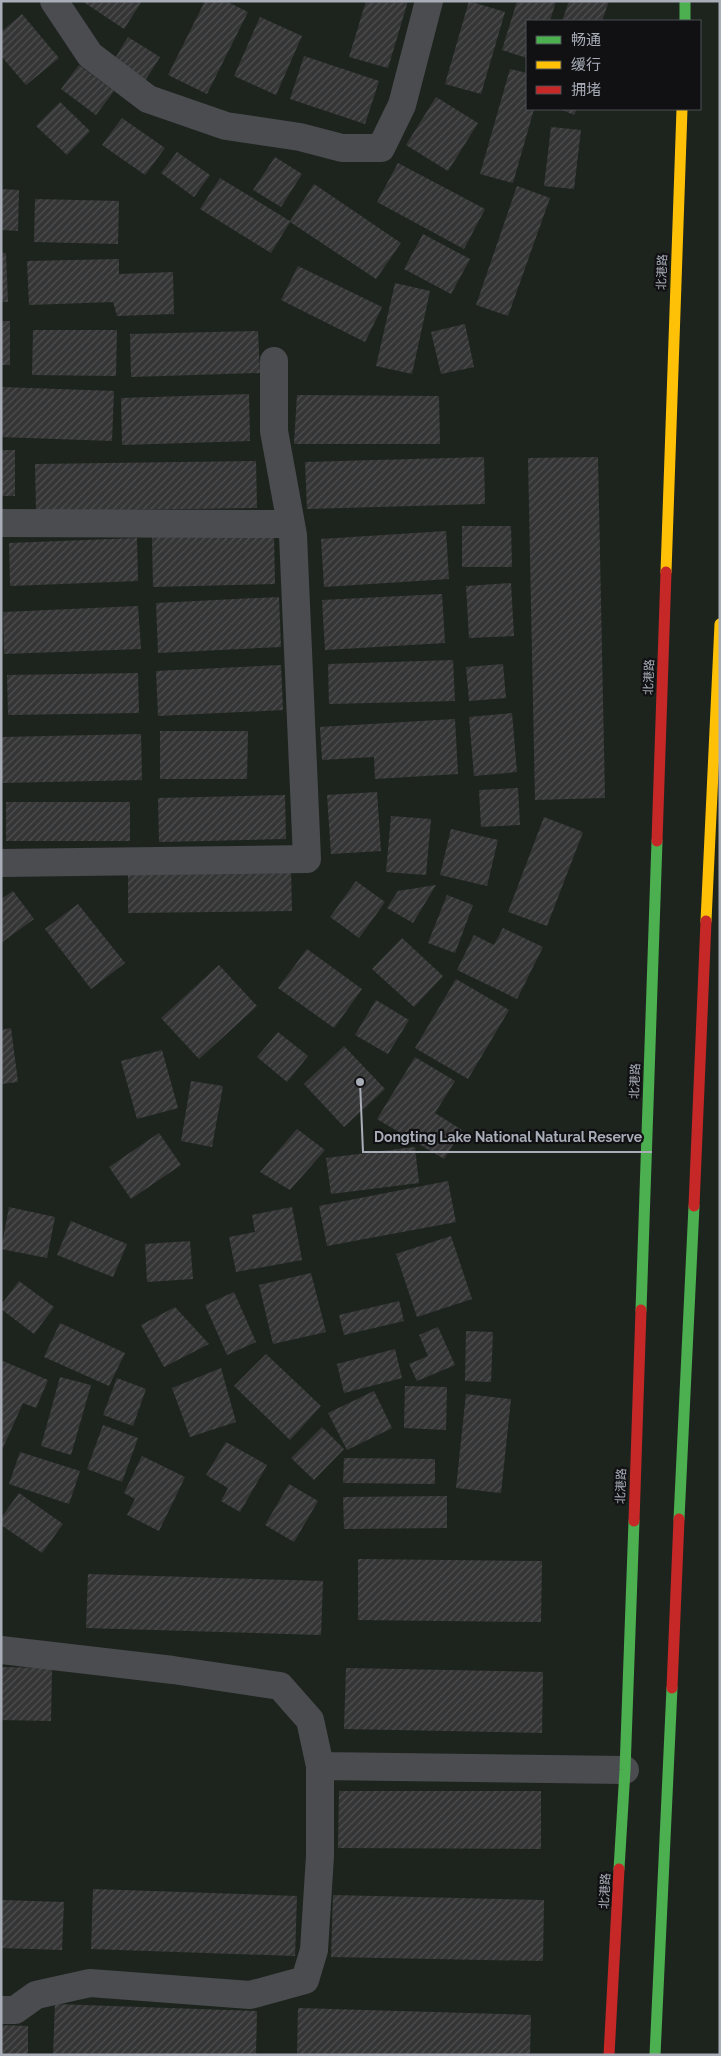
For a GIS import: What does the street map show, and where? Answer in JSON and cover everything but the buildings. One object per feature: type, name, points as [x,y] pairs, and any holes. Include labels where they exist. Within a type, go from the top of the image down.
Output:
[{"type":"main road","points":[[685,1],[685,20]]},
{"type":"main road","name":"北港路","points":[[609,2055],[626,1770],[682,110]]},
{"type":"main road","points":[[655,2055],[720,624]]},
{"type":"street","points":[[54,1],[90,55],[148,99],[226,126],[300,137],[342,148],[381,148],[402,105],[429,1]]},
{"type":"street","points":[[1,862],[307,859],[293,534],[274,431],[274,361]]},
{"type":"street","points":[[1,523],[290,524]]},
{"type":"street","points":[[1,1650],[173,1670],[280,1686],[310,1720],[320,1766],[320,1856],[314,1950],[305,1980],[250,1995],[90,1983],[36,1995],[15,2010],[1,2010]]},
{"type":"street","points":[[320,1766],[626,1770]]},
{"type":"shaded area","points":[[1,1],[720,1],[720,2055],[1,2055]]},
{"type":"traffic: fast","points":[[685,1],[685,20]]},
{"type":"traffic: fast","points":[[641,1310],[657,841]]},
{"type":"traffic: fast","points":[[679,1519],[694,1206]]},
{"type":"traffic: fast","points":[[619,1869],[625,1770],[634,1521]]},
{"type":"traffic: fast","points":[[655,2055],[672,1688]]},
{"type":"traffic: slow","points":[[666,572],[682,110]]},
{"type":"traffic: slow","points":[[706,921],[720,624]]},
{"type":"traffic: jam","points":[[657,841],[666,572]]},
{"type":"traffic: jam","points":[[694,1206],[706,921]]},
{"type":"traffic: jam","points":[[634,1521],[641,1310]]},
{"type":"traffic: jam","points":[[672,1688],[679,1519]]},
{"type":"traffic: jam","points":[[609,2055],[619,1869]]},
{"type":"place","name":"Dongting Lake National Natural Reserve","points":[[360,1082]]}]
